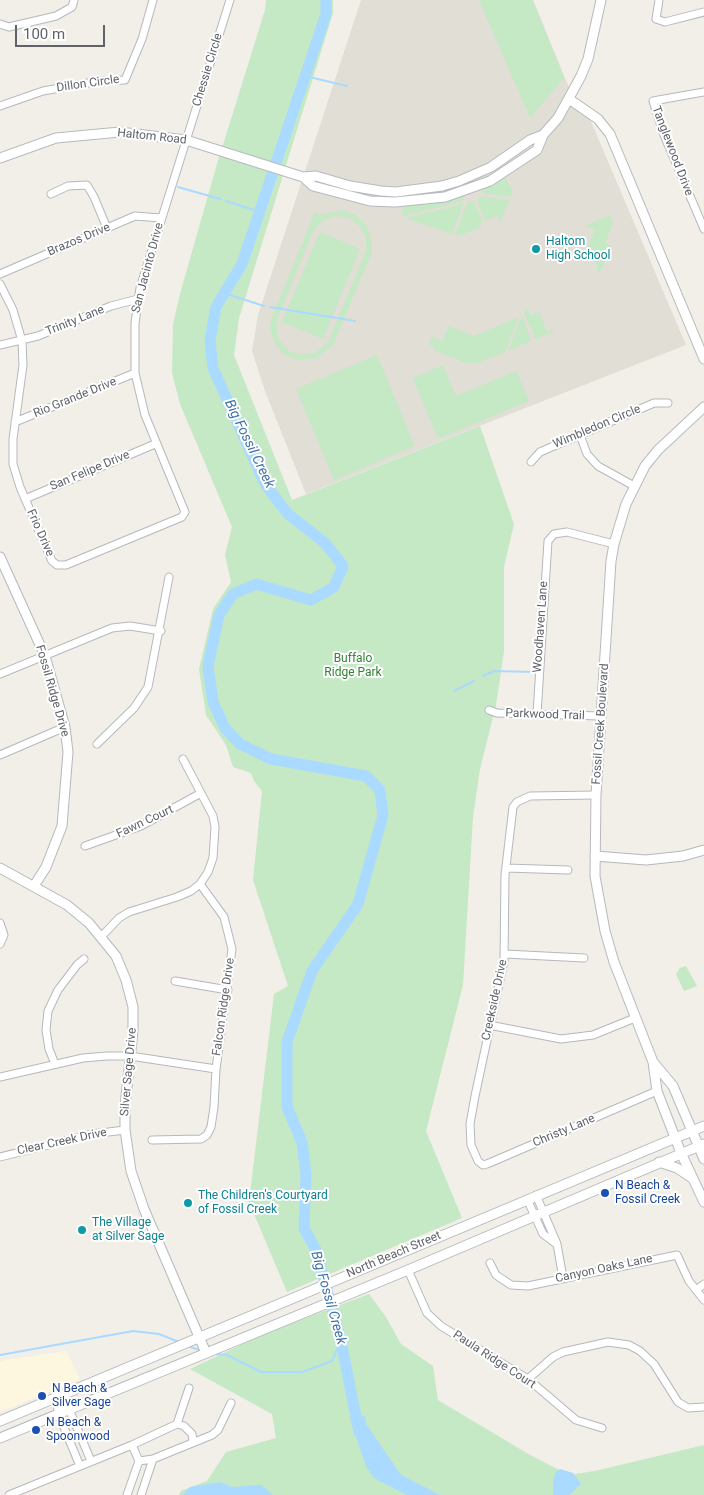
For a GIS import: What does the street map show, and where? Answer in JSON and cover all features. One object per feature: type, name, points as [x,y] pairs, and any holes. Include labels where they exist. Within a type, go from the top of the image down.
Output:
[{"type":"main road","name":"Haltom Road","points":[[0,158],[26,147],[68,136],[120,132],[186,140],[303,178],[313,186],[349,197],[395,202],[445,197],[490,180],[537,150],[543,135],[558,118],[569,99],[588,59],[601,0]]},
{"type":"main road","points":[[569,99],[598,119],[610,134],[704,359]]},
{"type":"main road","name":"Haltom Road","points":[[303,178],[316,176],[350,186],[392,192],[421,190],[459,182],[491,167],[530,140],[543,135]]},
{"type":"main road","points":[[504,159],[510,169]]},
{"type":"main road","points":[[392,192],[395,202]]},
{"type":"main road","name":"Fossil Creek Boulevard","points":[[704,407],[658,450],[634,486],[623,513],[614,544],[611,561],[596,795],[595,856],[596,883],[604,931],[653,1062],[657,1091],[681,1153],[704,1202]]},
{"type":"main road","name":"Fossil Ridge Drive","points":[[0,557],[45,656],[65,727],[68,778],[62,826],[46,867],[34,886]]},
{"type":"main road","points":[[595,856],[646,860],[683,856],[704,850]]},
{"type":"main road","name":"Silver Sage Drive","points":[[0,868],[68,905],[101,937],[116,956],[130,996],[133,1021],[126,1088],[125,1130],[131,1171],[144,1209],[206,1353]]},
{"type":"main road","name":"Fossil Creek Boulevard","points":[[653,1062],[673,1086],[692,1131],[701,1145],[704,1159]]},
{"type":"main road","name":"North Beach Street","points":[[0,1421],[704,1126]]},
{"type":"main road","name":"North Beach Street","points":[[0,1438],[408,1270],[701,1145]]},
{"type":"main road","points":[[658,1162],[677,1168],[693,1179]]},
{"type":"street","points":[[0,24],[9,27],[56,16],[72,7],[74,0]]},
{"type":"street","name":"Dillon Circle","points":[[0,106],[43,91],[99,81],[125,80],[142,39],[153,0]]},
{"type":"street","name":"Chessie Circle","points":[[186,140],[230,0]]},
{"type":"street","points":[[659,0],[656,19],[665,22],[704,12]]},
{"type":"street","name":"Tanglewood Drive","points":[[704,92],[653,101],[670,150],[704,229]]},
{"type":"street","name":"San Jacinto Drive","points":[[185,512],[155,444],[145,415],[135,374],[134,323],[138,299],[161,218],[186,140]]},
{"type":"street","points":[[50,194],[68,186],[86,184],[94,197],[107,228]]},
{"type":"street","name":"Brazos Drive","points":[[0,274],[136,216],[161,218]]},
{"type":"street","name":"Frio Drive","points":[[0,284],[13,310],[22,341],[23,365],[15,422],[13,464],[45,549],[57,566],[71,563],[168,524],[182,517],[185,512]]},
{"type":"street","name":"Trinity Lane","points":[[0,345],[22,341],[60,328],[111,306],[138,299]]},
{"type":"street","name":"Rio Grande Drive","points":[[15,422],[135,374]]},
{"type":"street","name":"Wimbledon Circle","points":[[532,462],[540,452],[654,404],[668,402]]},
{"type":"street","points":[[580,435],[587,454],[598,466],[634,486]]},
{"type":"street","name":"San Felipe Drive","points":[[25,499],[155,444]]},
{"type":"street","name":"Woodhaven Lane","points":[[537,714],[548,541],[554,534],[567,532],[614,544]]},
{"type":"street","points":[[96,744],[145,695],[154,668],[169,577]]},
{"type":"street","points":[[0,674],[112,628],[130,626],[161,631]]},
{"type":"street","name":"Parkwood Trail","points":[[489,710],[497,713],[601,716]]},
{"type":"street","points":[[0,755],[65,727]]},
{"type":"street","points":[[101,937],[111,924],[129,912],[177,897],[200,884],[213,858],[216,836],[213,816],[183,759]]},
{"type":"street","name":"Fawn Court","points":[[85,846],[141,826],[201,792]]},
{"type":"street","name":"Creekside Drive","points":[[475,1157],[471,1145],[470,1124],[489,1025],[500,986],[505,954],[506,868],[512,807],[525,797],[596,795]]},
{"type":"street","points":[[506,868],[568,870]]},
{"type":"street","name":"Falcon Ridge Drive","points":[[152,1140],[194,1140],[207,1135],[214,1107],[216,1069],[232,962],[230,934],[216,904],[200,884]]},
{"type":"street","points":[[0,923],[4,935],[0,944]]},
{"type":"street","points":[[505,954],[584,958]]},
{"type":"street","points":[[55,1064],[49,1049],[46,1030],[48,1011],[58,990],[77,965],[84,959]]},
{"type":"street","points":[[175,981],[228,990]]},
{"type":"street","points":[[489,1025],[561,1040],[593,1035],[635,1018]]},
{"type":"street","points":[[0,1077],[14,1076],[55,1064],[97,1056],[130,1056],[216,1069]]},
{"type":"street","name":"Christy Lane","points":[[475,1157],[483,1165],[487,1164],[657,1091]]},
{"type":"street","name":"Clear Creek Drive","points":[[0,1157],[92,1134],[125,1130]]},
{"type":"street","points":[[531,1197],[539,1214],[543,1234],[557,1244],[563,1278]]},
{"type":"street","name":"Canyon Oaks Lane","points":[[490,1263],[496,1275],[511,1285],[528,1286],[677,1255],[689,1281],[704,1300]]},
{"type":"street","name":"Paula Ridge Court","points":[[408,1270],[427,1313],[441,1326],[528,1379],[576,1420],[602,1428]]},
{"type":"street","points":[[696,1290],[704,1284]]},
{"type":"street","points":[[528,1379],[552,1357],[562,1352],[608,1342],[628,1345],[654,1364],[678,1402],[688,1408],[704,1407]]},
{"type":"street","points":[[177,1424],[189,1388]]},
{"type":"street","points":[[57,1397],[69,1409],[92,1461]]},
{"type":"street","points":[[57,1397],[58,1413],[80,1466]]},
{"type":"street","points":[[139,1461],[153,1459],[193,1441],[212,1435],[218,1430],[231,1403]]},
{"type":"street","points":[[9,1495],[132,1445],[177,1424],[184,1426],[192,1434],[193,1441]]},
{"type":"street","points":[[127,1495],[139,1461],[132,1445]]},
{"type":"street","points":[[141,1495],[153,1459]]},
{"type":"shaded area","points":[[361,0],[533,0],[580,114],[587,112],[686,345],[306,494],[265,391],[252,351],[258,315]]},
{"type":"shaded area","points":[[66,1351],[80,1379],[0,1412],[0,1361]]},
{"type":"green space","name":"Buffalo Ridge Park","points":[[266,0],[333,0],[333,13],[239,318],[234,355],[292,500],[480,426],[514,524],[504,567],[504,651],[496,705],[480,769],[473,817],[463,985],[426,1131],[462,1218],[287,1292],[249,1202],[274,994],[288,986],[253,880],[262,791],[254,781],[251,773],[233,767],[226,745],[206,715],[199,669],[213,609],[231,582],[225,555],[232,527],[180,404],[172,373],[173,324],[180,294],[217,164],[265,10]]},
{"type":"green space","points":[[479,0],[533,0],[564,78],[530,118]]},
{"type":"green space","points":[[505,177],[512,190],[511,197],[482,193],[482,187]]},
{"type":"green space","points":[[461,195],[464,198],[461,202],[403,216],[402,213],[404,206]]},
{"type":"green space","points":[[482,196],[509,200],[500,222],[497,216],[485,221],[477,201]]},
{"type":"green space","points":[[468,201],[474,202],[483,223],[480,224],[482,227],[458,236],[455,235]]},
{"type":"green space","points":[[464,203],[452,234],[405,218],[460,205]]},
{"type":"green space","points":[[341,210],[356,215],[367,226],[372,242],[372,252],[333,345],[317,358],[296,360],[282,353],[275,344],[270,329],[271,319],[315,212],[320,215]],"holes":[[[336,216],[349,218],[360,226],[366,238],[366,251],[328,342],[315,353],[298,354],[289,351],[280,341],[277,333],[277,320],[314,229],[324,220]]]},
{"type":"green space","points":[[610,215],[613,223],[605,243],[611,246],[600,272],[596,270],[598,264],[593,261],[596,255],[586,251],[595,230],[585,226]]},
{"type":"green space","points":[[320,232],[360,249],[323,339],[282,322]]},
{"type":"green space","points":[[528,308],[531,316],[539,312],[547,332],[554,329],[554,331],[536,339],[525,315],[524,310]]},
{"type":"green space","points":[[522,316],[531,341],[508,351]]},
{"type":"green space","points":[[519,317],[505,352],[477,363],[466,363],[434,350],[435,348],[429,344],[432,336],[442,341],[449,326],[474,336]]},
{"type":"green space","points":[[377,355],[415,446],[334,480],[296,389]]},
{"type":"green space","points":[[443,365],[456,396],[516,371],[529,401],[438,439],[413,378]]},
{"type":"green space","points":[[686,966],[697,986],[684,991],[676,974],[680,968]]},
{"type":"green space","points":[[369,1294],[386,1317],[401,1344],[433,1366],[438,1400],[530,1455],[569,1475],[595,1471],[704,1445],[704,1495],[179,1495],[181,1491],[207,1481],[226,1452],[276,1438],[272,1414],[190,1369],[264,1334]]},
{"type":"water","points":[[365,1416],[366,1424],[401,1475],[440,1495],[407,1495],[374,1478],[366,1466],[350,1419]]},
{"type":"water","points":[[560,1469],[573,1473],[581,1484],[569,1495],[553,1495],[553,1479],[556,1472]]},
{"type":"water","points":[[220,1482],[232,1487],[261,1485],[273,1495],[182,1495],[190,1487]]},
{"type":"waterway","name":"Big Fossil Creek","points":[[326,0],[326,14],[242,264],[216,307],[210,340],[213,368],[265,484],[288,514],[325,543],[343,566],[334,587],[311,600],[256,584],[233,594],[219,615],[208,666],[213,702],[225,728],[240,744],[271,759],[366,776],[380,790],[383,815],[358,904],[312,971],[287,1042],[287,1107],[302,1142],[306,1175],[304,1228],[316,1250],[341,1341],[359,1432]]},
{"type":"waterway","points":[[305,76],[347,86]]},
{"type":"waterway","points":[[178,187],[220,199]]},
{"type":"waterway","points":[[226,201],[260,212]]},
{"type":"waterway","points":[[224,293],[264,306]]},
{"type":"waterway","points":[[270,307],[355,321]]},
{"type":"waterway","points":[[483,676],[494,671],[535,672]]},
{"type":"waterway","points":[[454,691],[474,681]]},
{"type":"waterway","points":[[0,1355],[133,1331],[159,1334],[179,1342]]},
{"type":"waterway","points":[[214,1354],[227,1355],[261,1372],[302,1372],[332,1361],[341,1341]]},
{"type":"waterway","points":[[188,1346],[202,1351]]},
{"type":"place","name":"Haltom High School","points":[[536,249]]},
{"type":"place","name":"N Beach & Fossil Creek","points":[[605,1193]]},
{"type":"place","name":"The Children's Courtyard of Fossil Creek","points":[[188,1203]]},
{"type":"place","name":"The Village at Silver Sage","points":[[82,1230]]},
{"type":"place","name":"N Beach & Silver Sage","points":[[42,1396]]},
{"type":"place","name":"N Beach & Spoonwood","points":[[36,1430]]}]
